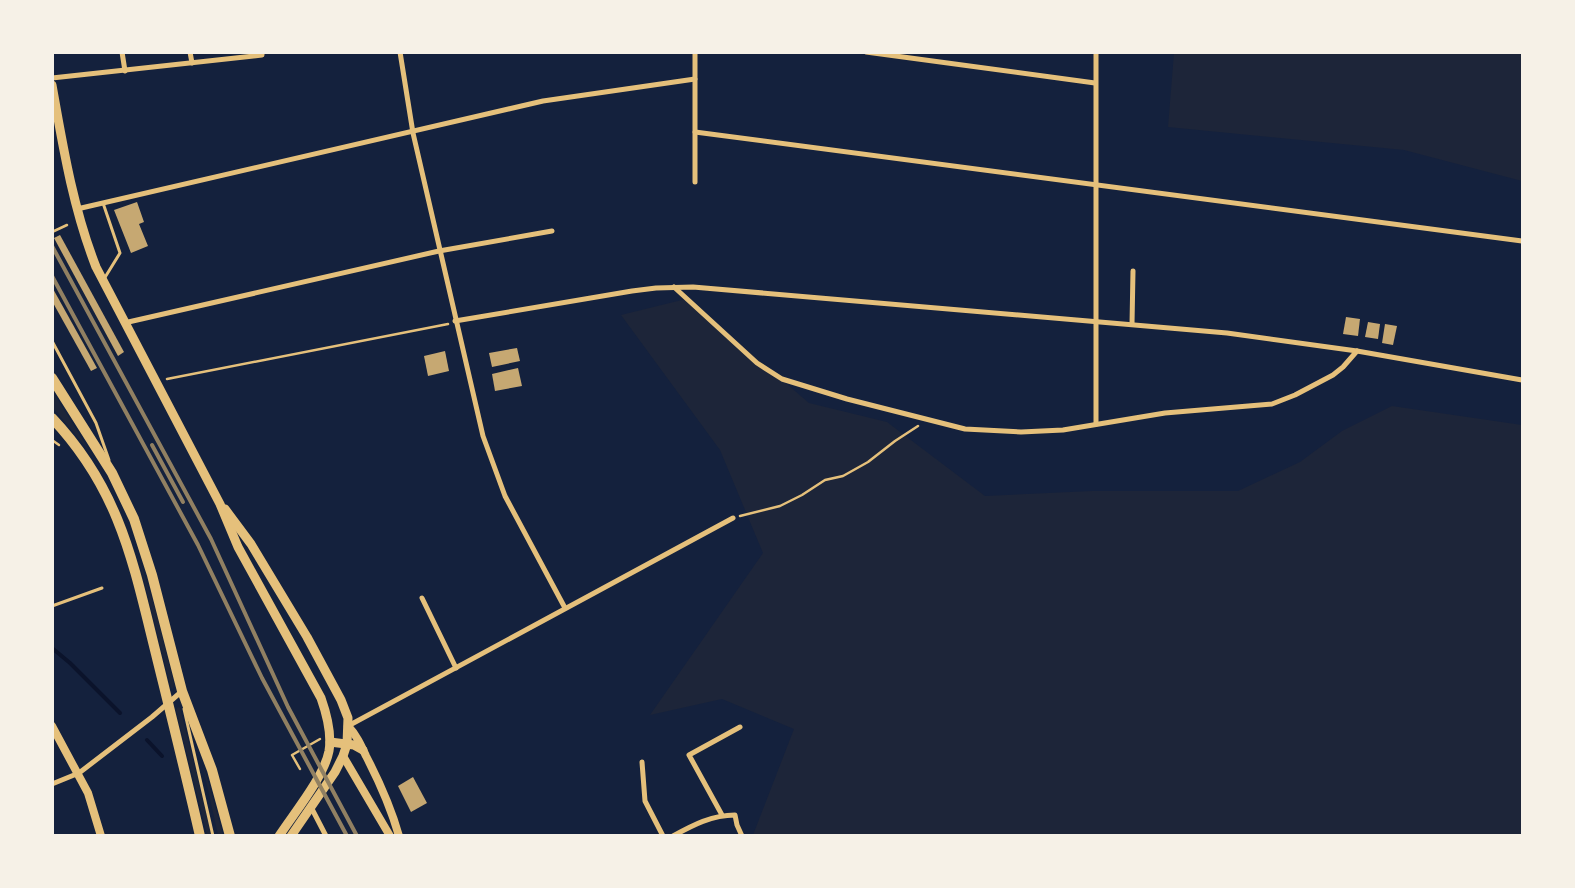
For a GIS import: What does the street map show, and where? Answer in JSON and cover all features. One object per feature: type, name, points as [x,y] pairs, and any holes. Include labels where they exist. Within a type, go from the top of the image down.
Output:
[{"type":"main road","points":[[52,85],[76,209],[87,245],[102,282],[220,504],[238,547],[321,698],[327,716],[330,742],[327,758],[322,770],[279,836]]},
{"type":"main road","points":[[52,378],[112,473],[141,536],[155,583],[182,691],[212,770],[231,833]]},
{"type":"main road","points":[[52,418],[91,465],[105,490],[122,529],[132,559],[200,836]]},
{"type":"main road","points":[[220,504],[251,544],[323,664],[346,710],[348,744],[343,756],[335,772],[291,836]]},
{"type":"main road","points":[[330,742],[358,746],[363,750]]},
{"type":"main road","points":[[330,742],[343,756]]},
{"type":"street","points":[[122,52],[125,71]]},
{"type":"street","points":[[190,52],[192,63]]},
{"type":"street","points":[[400,52],[413,133],[481,428],[496,474],[515,516],[565,608]]},
{"type":"street","points":[[695,52],[696,182]]},
{"type":"street","points":[[866,52],[1095,83]]},
{"type":"street","points":[[1096,52],[1096,424]]},
{"type":"street","points":[[52,78],[262,54]]},
{"type":"street","points":[[76,209],[543,102],[695,79]]},
{"type":"street","points":[[695,132],[1522,241]]},
{"type":"street","points":[[124,323],[439,251],[552,231]]},
{"type":"street","points":[[1132,324],[1133,271]]},
{"type":"street","points":[[455,321],[632,291],[673,287],[1227,333],[1357,351],[1522,380]]},
{"type":"street","points":[[673,287],[757,363],[782,379],[965,429],[1003,432],[1063,430],[1165,413],[1272,404],[1295,396],[1333,375],[1357,351]]},
{"type":"street","points":[[399,836],[380,786],[363,750],[348,726],[732,518]]},
{"type":"street","points":[[422,598],[456,668]]},
{"type":"street","points":[[52,784],[79,773],[182,691]]},
{"type":"street","points":[[52,726],[79,773],[92,804],[100,836]]},
{"type":"street","points":[[722,815],[689,755],[740,727]]},
{"type":"street","points":[[343,756],[390,836]]},
{"type":"street","points":[[642,762],[645,801],[663,836]]},
{"type":"street","points":[[310,807],[326,836]]},
{"type":"street","points":[[674,835],[698,822],[722,815],[735,815],[742,836]]},
{"type":"lane","points":[[102,282],[120,253],[103,203]]},
{"type":"lane","points":[[52,341],[100,430],[112,473]]},
{"type":"lane","points":[[52,606],[102,588]]},
{"type":"lane","points":[[182,691],[187,723],[213,836]]},
{"type":"path","points":[[52,232],[67,225]]},
{"type":"path","points":[[156,381],[446,325],[455,321]]},
{"type":"path","points":[[732,518],[780,506],[802,495],[824,480],[843,476],[868,462],[895,440],[928,420]]},
{"type":"path","points":[[52,440],[63,448]]},
{"type":"path","points":[[300,769],[292,754],[320,739]]},
{"type":"shaded area","points":[[1174,53],[1522,53],[1522,181],[1404,150],[1168,127]]},
{"type":"shaded area","points":[[690,298],[726,332],[809,403],[887,422],[985,496],[1092,491],[1238,491],[1300,462],[1342,431],[1392,406],[1522,425],[1522,835],[753,835],[794,729],[722,699],[650,715],[763,553],[720,450],[621,315]]},
{"type":"shaded area","points":[[53,392],[109,482],[85,446],[53,408]]},
{"type":"shaded area","points":[[136,549],[155,608],[174,684],[173,689],[171,688]]},
{"type":"shaded area","points":[[178,707],[180,708],[212,835],[207,835],[176,710]]},
{"type":"shaded area","points":[[202,763],[209,784],[223,835],[218,835]]},
{"type":"building","points":[[137,202],[144,222],[139,224],[148,246],[131,253],[114,210]]},
{"type":"building","points":[[60,235],[124,352],[118,356],[54,238]]},
{"type":"building","points":[[52,287],[97,368],[91,371],[52,301]]},
{"type":"building","points":[[1346,317],[1360,319],[1358,336],[1343,334]]},
{"type":"building","points":[[1368,322],[1380,324],[1378,339],[1365,337]]},
{"type":"building","points":[[1385,324],[1397,326],[1393,345],[1382,343]]},
{"type":"building","points":[[517,348],[520,361],[492,367],[489,353]]},
{"type":"building","points":[[445,351],[449,371],[428,376],[424,356]]},
{"type":"building","points":[[518,368],[522,386],[495,391],[492,374]]},
{"type":"building","points":[[413,777],[427,803],[411,812],[398,786]]},
{"type":"waterway","points":[[52,648],[70,663],[120,713]]},
{"type":"waterway","points":[[147,740],[162,756]]},
{"type":"railway","points":[[52,246],[211,539],[288,707],[357,836]]},
{"type":"railway","points":[[52,276],[198,545],[262,678],[347,836]]},
{"type":"railway","points":[[152,445],[183,502]]}]
